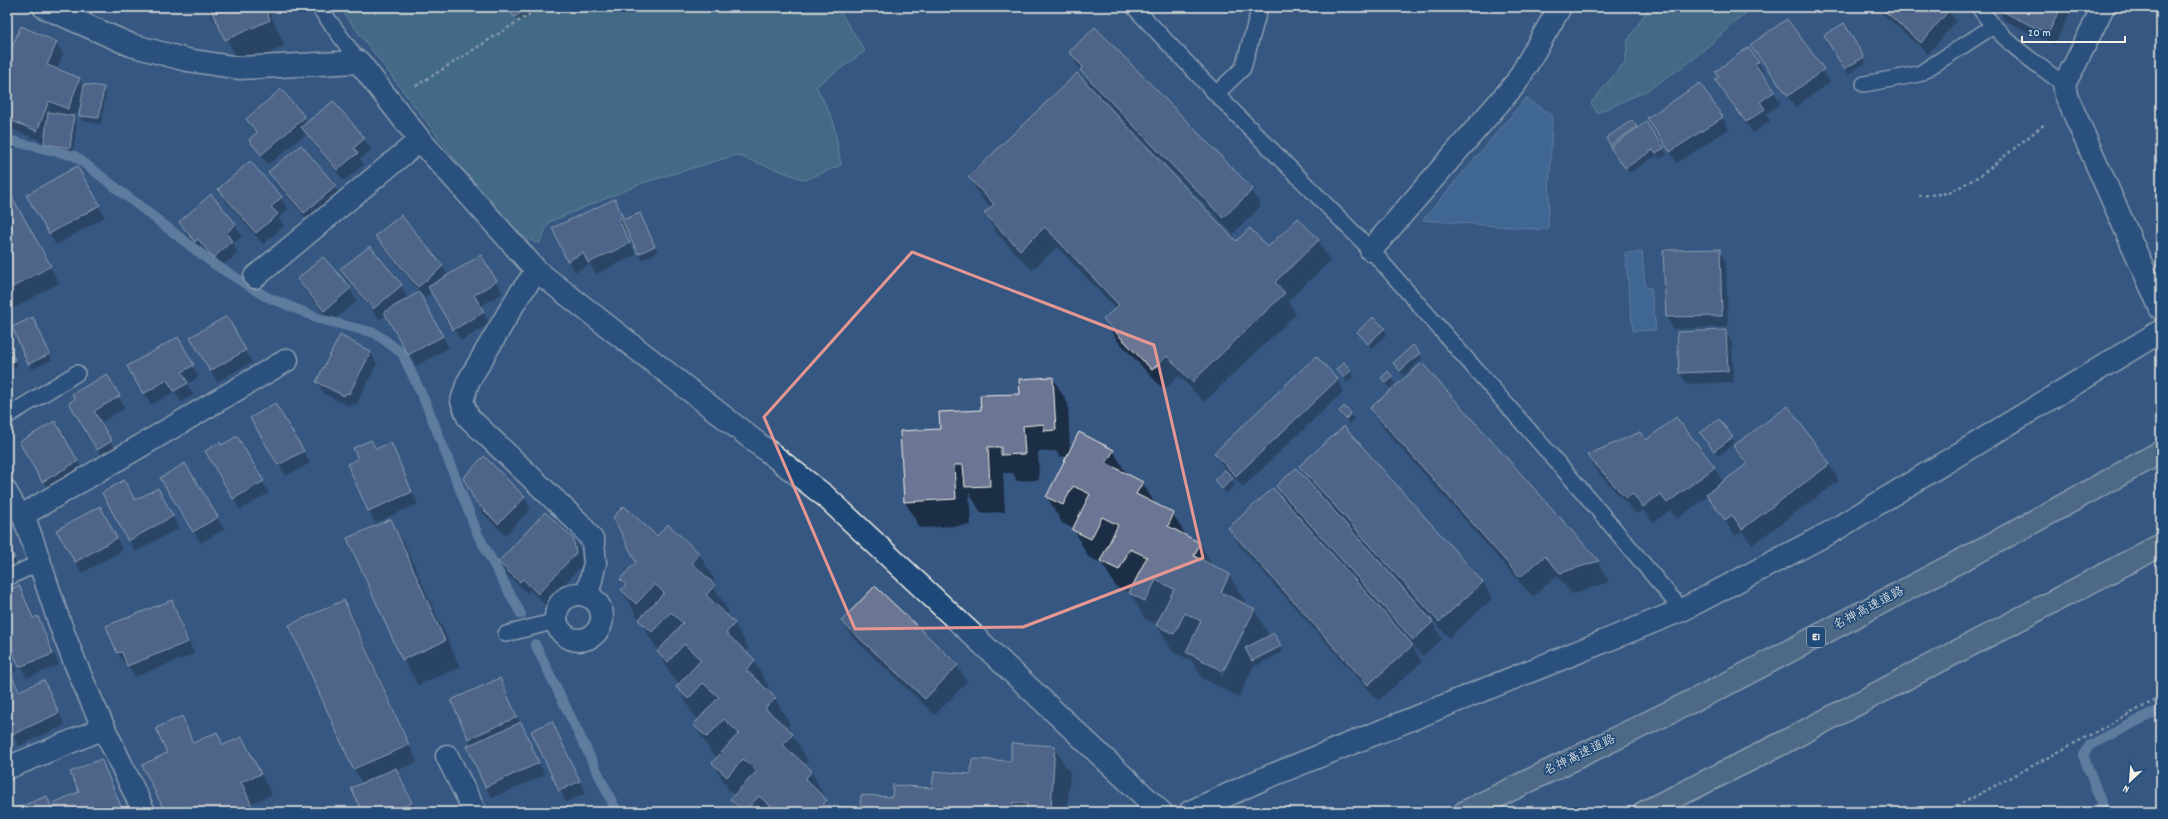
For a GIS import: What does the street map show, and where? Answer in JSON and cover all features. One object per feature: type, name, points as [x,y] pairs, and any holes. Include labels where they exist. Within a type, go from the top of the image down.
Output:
[{"type":"highway","name":"名神高速道路","points":[[1465,812],[1721,687],[1998,541],[2161,452]]},
{"type":"highway","points":[[1645,812],[1768,751],[2161,545]]},
{"type":"street","points":[[44,7],[131,45],[187,60],[239,68],[359,62],[420,140],[537,271],[825,496],[1161,812]]},
{"type":"street","points":[[1371,250],[1516,83],[1560,7]]},
{"type":"street","points":[[2103,7],[2064,84],[2070,109],[2161,309]]},
{"type":"street","points":[[255,277],[420,140]]},
{"type":"street","points":[[537,271],[518,295],[468,382],[462,401],[468,417],[580,524],[593,541],[595,563],[587,596]]},
{"type":"street","points":[[1190,812],[1272,775],[1682,610],[1832,532],[2161,331]]},
{"type":"street","points":[[144,812],[104,728],[63,632],[41,562],[23,515],[287,360]]},
{"type":"street","points":[[574,595],[587,596],[598,604],[602,617],[601,624],[594,636],[588,639],[574,641],[562,633],[556,622],[557,608],[561,602],[574,595]]},
{"type":"street","points":[[7,768],[104,728]]},
{"type":"street","points":[[447,756],[476,812]]},
{"type":"lane","points":[[318,7],[359,62]]},
{"type":"lane","points":[[1134,7],[1216,94],[1371,250],[1584,493],[1682,610]]},
{"type":"lane","points":[[1216,94],[1243,68],[1260,7]]},
{"type":"lane","points":[[1979,7],[1992,27],[2028,58],[2064,84]]},
{"type":"lane","points":[[1864,84],[1919,74],[1992,27]]},
{"type":"lane","points":[[7,416],[77,373]]},
{"type":"lane","points":[[7,487],[23,515]]},
{"type":"lane","points":[[7,578],[41,562]]},
{"type":"lane","points":[[506,634],[556,622]]},
{"type":"path","points":[[390,102],[541,7]]},
{"type":"path","points":[[1919,196],[1949,193],[1981,175],[2048,120],[2070,109]]},
{"type":"path","points":[[1946,812],[2161,697]]},
{"type":"highlighted area","points":[[912,252],[1154,345],[1203,558],[1023,627],[855,629],[764,417]]},
{"type":"green space","points":[[339,7],[837,7],[865,51],[816,86],[833,120],[841,165],[805,180],[736,155],[643,183],[549,222],[539,244],[509,230]]},
{"type":"green space","points":[[1649,7],[1753,7],[1691,61],[1648,90],[1597,113],[1591,103],[1625,62],[1628,40]]},
{"type":"water","points":[[1526,98],[1552,115],[1548,230],[1423,220]]},
{"type":"water","points":[[1642,252],[1645,287],[1651,288],[1656,330],[1633,331],[1625,253]]},
{"type":"building","points":[[210,7],[265,7],[270,20],[225,40]]},
{"type":"building","points":[[508,7],[531,7],[514,17]]},
{"type":"building","points":[[1880,7],[1948,7],[1950,9],[1921,43]]},
{"type":"building","points":[[2061,7],[2048,34],[1996,8]]},
{"type":"building","points":[[1787,19],[1824,69],[1788,96],[1750,45]]},
{"type":"building","points":[[1844,23],[1864,57],[1844,69],[1824,35]]},
{"type":"building","points":[[21,26],[57,42],[47,65],[80,78],[68,109],[49,101],[37,131],[7,119],[7,59]]},
{"type":"building","points":[[1095,27],[1253,189],[1223,218],[1080,70],[1083,67],[1069,52]]},
{"type":"building","points":[[1748,47],[1759,62],[1755,64],[1775,91],[1760,102],[1765,109],[1746,122],[1715,80],[1719,77],[1715,72]]},
{"type":"building","points":[[1077,73],[1236,241],[1250,228],[1268,247],[1298,218],[1319,240],[1275,282],[1285,293],[1192,382],[1167,356],[1152,370],[1103,319],[1119,305],[1045,227],[1020,250],[984,213],[994,204],[968,177]]},
{"type":"building","points":[[1700,83],[1723,117],[1670,152],[1647,118]]},
{"type":"building","points":[[84,84],[104,87],[99,118],[79,116]]},
{"type":"building","points":[[281,89],[305,117],[261,155],[249,140],[257,132],[246,119]]},
{"type":"building","points":[[333,101],[365,138],[354,148],[358,153],[337,170],[301,127]]},
{"type":"building","points":[[48,112],[74,116],[70,148],[44,144]]},
{"type":"building","points":[[1632,120],[1637,127],[1610,145],[1606,138]]},
{"type":"building","points":[[1646,122],[1664,148],[1656,154],[1653,150],[1625,168],[1610,147]]},
{"type":"building","points":[[301,145],[336,186],[304,213],[268,172]]},
{"type":"building","points":[[250,161],[282,197],[271,207],[278,214],[256,233],[218,189]]},
{"type":"building","points":[[77,166],[100,205],[49,234],[26,195]]},
{"type":"building","points":[[7,188],[51,266],[7,290]]},
{"type":"building","points":[[211,194],[236,224],[226,233],[232,241],[213,258],[198,239],[195,242],[179,222]]},
{"type":"building","points":[[615,199],[623,217],[619,220],[630,243],[588,263],[583,253],[567,261],[552,228]]},
{"type":"building","points":[[640,213],[655,246],[638,254],[622,220]]},
{"type":"building","points":[[401,215],[443,266],[418,287],[375,236]]},
{"type":"building","points":[[370,246],[402,285],[373,309],[340,269]]},
{"type":"building","points":[[1720,249],[1722,316],[1666,317],[1663,250]]},
{"type":"building","points":[[481,255],[497,281],[474,295],[484,312],[453,330],[428,287]]},
{"type":"building","points":[[323,257],[351,288],[324,311],[297,279]]},
{"type":"building","points":[[419,292],[443,336],[408,355],[384,312]]},
{"type":"building","points":[[227,316],[246,350],[210,371],[190,337]]},
{"type":"building","points":[[33,317],[50,354],[28,364],[12,327]]},
{"type":"building","points":[[1373,317],[1385,328],[1368,344],[1357,332]]},
{"type":"building","points":[[1726,330],[1728,371],[1679,373],[1677,332]]},
{"type":"building","points":[[340,335],[371,352],[349,394],[346,393],[344,396],[316,382]]},
{"type":"building","points":[[178,337],[194,365],[182,372],[188,383],[174,391],[167,380],[143,394],[127,366]]},
{"type":"building","points":[[7,343],[15,360],[7,364]]},
{"type":"building","points":[[1413,345],[1420,353],[1400,371],[1393,363]]},
{"type":"building","points":[[1316,356],[1338,379],[1236,476],[1214,453]]},
{"type":"building","points":[[1344,362],[1351,370],[1344,378],[1336,369]]},
{"type":"building","points":[[1422,363],[1599,561],[1560,573],[1545,556],[1520,577],[1370,408]]},
{"type":"building","points":[[1388,371],[1393,377],[1386,383],[1381,378]]},
{"type":"building","points":[[107,374],[120,396],[94,411],[112,441],[97,450],[69,403],[75,399],[72,394]]},
{"type":"building","points":[[1053,377],[1056,430],[1044,431],[1044,424],[1023,426],[1025,454],[1001,455],[1001,447],[988,447],[990,486],[965,487],[963,465],[954,465],[956,499],[904,502],[900,431],[940,429],[939,412],[981,410],[980,395],[1020,394],[1019,379]]},
{"type":"building","points":[[275,403],[304,451],[278,465],[250,418]]},
{"type":"building","points":[[1344,406],[1351,413],[1346,419],[1339,411]]},
{"type":"building","points":[[1788,406],[1830,464],[1742,529],[1732,515],[1725,520],[1706,494],[1747,464],[1733,446]]},
{"type":"building","points":[[1676,417],[1715,467],[1667,503],[1660,494],[1643,507],[1633,494],[1626,498],[1587,455],[1640,432],[1646,440]]},
{"type":"building","points":[[1719,419],[1733,437],[1714,451],[1700,433]]},
{"type":"building","points":[[55,421],[78,461],[42,482],[19,442]]},
{"type":"building","points":[[1344,426],[1483,582],[1439,622],[1299,466]]},
{"type":"building","points":[[1079,432],[1114,450],[1106,463],[1143,482],[1136,494],[1174,513],[1168,526],[1200,543],[1194,556],[1230,574],[1221,592],[1255,609],[1223,671],[1186,652],[1201,621],[1185,613],[1174,634],[1156,625],[1174,589],[1156,580],[1145,601],[1129,593],[1147,557],[1130,549],[1119,570],[1100,561],[1118,525],[1102,517],[1091,539],[1072,530],[1090,494],[1073,486],[1063,505],[1046,497]]},
{"type":"building","points":[[237,436],[264,481],[233,499],[205,451],[220,442],[222,445]]},
{"type":"building","points":[[371,440],[376,449],[391,442],[412,492],[368,511],[347,464],[358,459],[353,448]]},
{"type":"building","points":[[484,456],[525,497],[498,524],[475,501],[463,478]]},
{"type":"building","points":[[185,463],[218,517],[193,532],[160,478]]},
{"type":"building","points":[[1296,468],[1433,622],[1413,640],[1276,486]]},
{"type":"building","points":[[1225,470],[1233,478],[1222,489],[1214,480]]},
{"type":"building","points":[[124,480],[135,500],[158,488],[173,516],[128,541],[102,493]]},
{"type":"building","points":[[1273,488],[1413,645],[1368,685],[1228,528]]},
{"type":"building","points":[[100,506],[117,538],[75,562],[56,530]]},
{"type":"building","points":[[624,506],[657,536],[668,524],[700,554],[692,563],[715,585],[706,595],[735,623],[726,633],[755,660],[746,670],[776,698],[765,708],[793,734],[783,745],[812,771],[805,779],[827,800],[823,805],[860,808],[861,795],[892,797],[893,785],[932,788],[934,771],[971,774],[972,759],[1011,761],[1011,743],[1055,746],[1051,808],[1063,809],[1063,812],[1026,812],[1027,804],[1013,802],[1012,812],[772,812],[774,809],[759,796],[744,812],[730,799],[757,771],[743,759],[727,777],[712,763],[739,733],[724,719],[707,737],[693,725],[719,697],[703,683],[688,699],[676,687],[701,660],[684,644],[668,662],[657,652],[683,623],[671,612],[652,632],[638,620],[664,593],[655,584],[636,604],[621,590],[626,585],[620,579],[636,562],[613,517]]},
{"type":"building","points":[[545,512],[573,538],[576,553],[538,594],[523,579],[520,582],[498,562]]},
{"type":"building","points":[[391,519],[445,641],[402,660],[347,538]]},
{"type":"building","points":[[7,543],[15,558],[7,562]]},
{"type":"building","points":[[19,585],[33,618],[38,616],[53,654],[19,667],[7,638],[7,591]]},
{"type":"building","points":[[875,586],[958,665],[925,699],[841,621]]},
{"type":"building","points":[[172,600],[188,642],[127,666],[122,652],[117,653],[106,626]]},
{"type":"building","points":[[344,600],[409,745],[353,769],[289,625]]},
{"type":"building","points":[[1274,633],[1281,646],[1252,661],[1245,648]]},
{"type":"building","points":[[7,666],[19,691],[44,680],[59,713],[11,735],[7,726]]},
{"type":"building","points":[[500,678],[517,717],[468,739],[451,700]]},
{"type":"building","points":[[182,716],[193,743],[217,732],[223,745],[242,737],[261,774],[241,782],[255,812],[165,812],[142,765],[167,753],[156,728]]},
{"type":"building","points":[[552,721],[580,781],[559,791],[531,731]]},
{"type":"building","points":[[521,722],[539,763],[485,787],[467,746]]},
{"type":"building","points":[[101,759],[123,811],[56,812],[53,803],[79,792],[70,772]]},
{"type":"building","points":[[396,768],[412,803],[393,812],[362,812],[351,788]]},
{"type":"building","points":[[47,796],[53,812],[18,812],[17,808]]},
{"type":"waterway","points":[[7,140],[75,156],[214,264],[265,296],[323,320],[375,333],[402,353],[427,406],[478,535],[521,614]]},
{"type":"waterway","points":[[535,644],[617,812]]},
{"type":"waterway","points":[[2105,812],[2083,755],[2090,745],[2161,709]]}]
